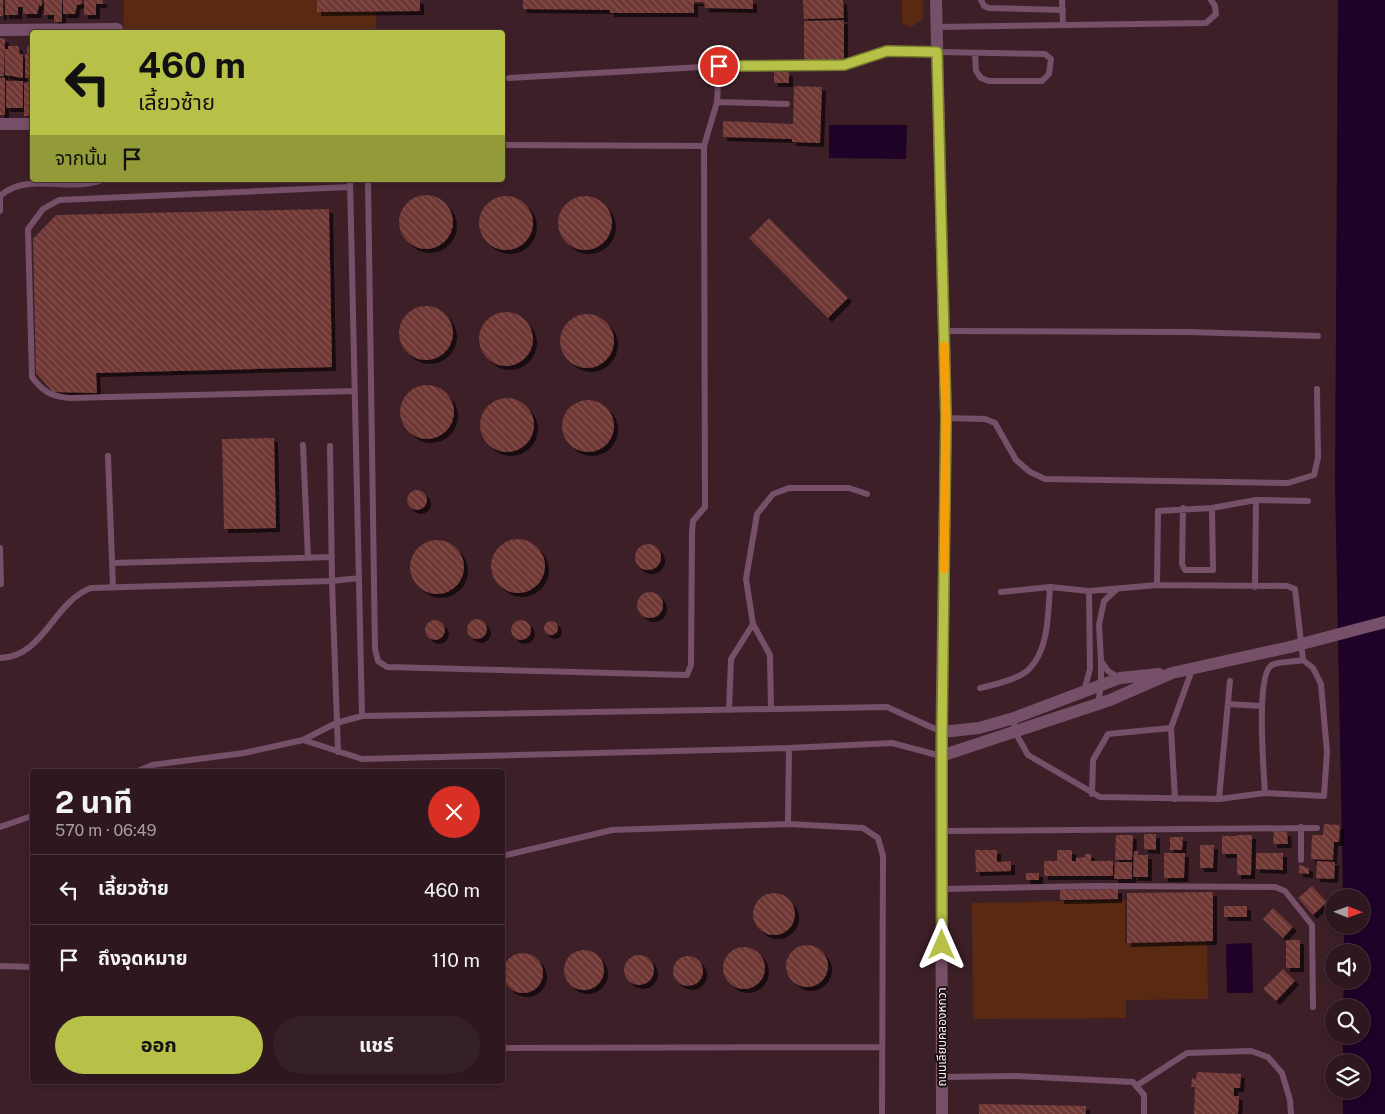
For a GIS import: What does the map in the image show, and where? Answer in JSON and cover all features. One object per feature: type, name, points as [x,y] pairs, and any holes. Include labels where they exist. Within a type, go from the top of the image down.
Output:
[{"type":"street","name":"ถนนเลียบคลองหกวา","points":[[936,0],[946,418],[941,756],[942,1114]]},
{"type":"street","points":[[0,30],[118,28],[118,30]]},
{"type":"street","points":[[0,124],[30,124]]},
{"type":"street","points":[[941,756],[1098,704],[1172,673],[1385,622]]},
{"type":"street","points":[[942,732],[979,728],[1014,718],[1120,678],[1172,673]]},
{"type":"lane","points":[[981,0],[984,6],[989,8],[1063,10]]},
{"type":"lane","points":[[1062,0],[1063,25]]},
{"type":"lane","points":[[937,26],[1206,23],[1216,14],[1211,0]]},
{"type":"lane","points":[[509,78],[719,66],[844,65],[887,51],[975,52],[1046,54],[1051,59],[1049,74],[1042,81],[989,81],[981,78],[976,70],[975,52]]},
{"type":"lane","points":[[368,182],[375,639],[378,661],[387,667],[687,675],[691,665],[693,521],[705,507],[704,146],[717,102],[719,66]]},
{"type":"lane","points":[[717,102],[787,104]]},
{"type":"lane","points":[[505,145],[704,146]]},
{"type":"lane","points":[[0,211],[0,196],[9,187],[25,184],[86,185],[96,182]]},
{"type":"lane","points":[[355,391],[69,398],[52,396],[41,389],[32,377],[28,229],[43,209],[59,200],[350,184],[355,391],[362,716]]},
{"type":"lane","points":[[943,331],[1188,332],[1318,336]]},
{"type":"lane","points":[[946,418],[985,419],[995,423],[1016,460],[1030,472],[1045,479],[1288,483],[1314,475],[1318,458],[1317,388]]},
{"type":"lane","points":[[303,445],[308,558]]},
{"type":"lane","points":[[330,446],[332,581],[338,752]]},
{"type":"lane","points":[[108,456],[113,588]]},
{"type":"lane","points":[[771,709],[770,655],[753,624],[746,579],[757,514],[773,494],[789,488],[849,488],[867,494]]},
{"type":"lane","points":[[1255,587],[1256,500]]},
{"type":"lane","points":[[1158,585],[1158,511],[1183,508],[1212,508],[1256,500],[1308,501]]},
{"type":"lane","points":[[1183,508],[1182,564],[1185,570],[1213,570],[1212,508]]},
{"type":"lane","points":[[0,548],[1,584]]},
{"type":"lane","points":[[112,563],[332,557]]},
{"type":"lane","points":[[0,658],[19,653],[37,643],[58,612],[78,593],[91,588],[332,581],[359,578]]},
{"type":"lane","points":[[1001,592],[1050,587],[1089,592],[1158,585],[1287,586],[1295,589],[1302,660]]},
{"type":"lane","points":[[980,688],[1006,681],[1030,669],[1045,640],[1050,587]]},
{"type":"lane","points":[[1094,688],[1101,661],[1099,625],[1104,601],[1118,589]]},
{"type":"lane","points":[[1089,592],[1090,669],[1098,704]]},
{"type":"lane","points":[[729,710],[731,659],[753,624]]},
{"type":"lane","points":[[1014,718],[1015,732],[1028,755],[1100,797],[1219,799],[1265,794],[1324,796],[1327,752],[1321,684],[1313,668],[1302,660],[1273,665],[1267,670],[1263,678],[1265,794]]},
{"type":"lane","points":[[1101,661],[1108,671],[1120,678]]},
{"type":"lane","points":[[1175,799],[1171,728],[1194,667]]},
{"type":"lane","points":[[1090,669],[1094,688]]},
{"type":"lane","points":[[1219,799],[1230,681]]},
{"type":"lane","points":[[1228,704],[1262,706]]},
{"type":"lane","points":[[142,769],[152,764],[244,753],[303,740],[336,723],[362,716],[887,707],[942,732]]},
{"type":"lane","points":[[1092,794],[1093,760],[1108,734],[1171,728]]},
{"type":"lane","points":[[303,740],[362,759],[789,748],[892,743],[941,756]]},
{"type":"lane","points":[[788,824],[789,748]]},
{"type":"lane","points":[[0,827],[30,817]]},
{"type":"lane","points":[[505,855],[612,830],[788,824],[863,828],[878,838],[882,856],[882,1114]]},
{"type":"lane","points":[[1301,827],[1301,860]]},
{"type":"lane","points":[[942,831],[1317,828]]},
{"type":"lane","points":[[941,888],[1275,886],[1285,890],[1312,924],[1313,1007]]},
{"type":"lane","points":[[0,966],[30,967]]},
{"type":"lane","points":[[505,1048],[882,1047]]},
{"type":"lane","points":[[1136,1086],[1187,1053],[1250,1051],[1268,1057],[1282,1073],[1290,1100],[1291,1114]]},
{"type":"lane","points":[[942,1077],[1016,1076],[1133,1082],[1144,1094],[1144,1114]]},
{"type":"shaded area","points":[[124,0],[376,0],[376,30],[123,30]]},
{"type":"shaded area","points":[[902,0],[923,0],[923,19],[911,27],[902,23]]},
{"type":"shaded area","points":[[1338,0],[1385,0],[1385,1114],[1343,1114],[1343,1099],[1370,1099],[1370,1054],[1343,1054],[1343,1044],[1370,1044],[1370,999],[1343,999],[1344,989],[1370,989],[1370,944],[1344,944],[1344,934],[1370,934],[1370,889],[1343,889],[1335,482]]},
{"type":"shaded area","points":[[829,125],[907,125],[906,159],[829,158]]},
{"type":"shaded area","points":[[1125,900],[1125,943],[1207,942],[1208,999],[1126,1000],[1126,1018],[973,1019],[972,903]]},
{"type":"shaded area","points":[[1252,943],[1253,993],[1227,993],[1226,944]]},
{"type":"building","points":[[0,0],[3,0],[3,16],[0,16]]},
{"type":"building","points":[[5,0],[42,0],[42,6],[39,6],[37,14],[23,14],[23,7],[18,7],[18,15],[5,15]]},
{"type":"building","points":[[44,0],[62,0],[62,22],[54,22],[54,15],[44,15]]},
{"type":"building","points":[[63,0],[82,0],[82,4],[77,5],[75,14],[63,14]]},
{"type":"building","points":[[84,0],[103,0],[103,4],[96,4],[96,15],[84,15]]},
{"type":"building","points":[[317,0],[420,0],[420,11],[317,12]]},
{"type":"building","points":[[523,0],[753,0],[753,9],[705,8],[704,2],[694,2],[694,13],[610,13],[610,10],[523,9]]},
{"type":"building","points":[[803,0],[843,0],[844,18],[804,19]]},
{"type":"building","points":[[844,20],[844,61],[804,61],[804,21]]},
{"type":"building","points":[[0,38],[5,39],[4,76],[0,76]]},
{"type":"building","points":[[8,46],[18,46],[20,54],[23,54],[23,78],[5,75],[5,49],[8,49]]},
{"type":"building","points":[[27,46],[30,46],[30,78],[25,78],[25,54],[27,54]]},
{"type":"building","points":[[774,72],[789,72],[789,83],[774,83]]},
{"type":"building","points":[[0,78],[5,78],[5,115],[0,115]]},
{"type":"building","points":[[6,81],[23,81],[23,108],[6,108]]},
{"type":"building","points":[[30,82],[30,116],[24,116],[24,84]]},
{"type":"building","points":[[794,86],[822,87],[820,143],[792,142],[792,139],[723,137],[723,121],[793,124]]},
{"type":"building","points":[[426,195],[436,197],[445,203],[451,212],[453,222],[451,232],[445,241],[436,247],[426,249],[416,247],[407,241],[401,232],[399,222],[401,212],[407,203],[416,197]]},
{"type":"building","points":[[506,196],[516,198],[525,204],[531,213],[533,223],[531,233],[525,242],[516,248],[506,250],[496,248],[487,242],[481,233],[479,223],[481,213],[487,204],[496,198]]},
{"type":"building","points":[[585,196],[604,204],[612,223],[604,242],[585,250],[566,242],[558,223],[566,204]]},
{"type":"building","points":[[329,209],[332,367],[96,373],[97,393],[53,392],[36,373],[33,239],[56,215]]},
{"type":"building","points":[[769,218],[848,298],[828,318],[749,238]]},
{"type":"building","points":[[426,306],[436,308],[445,314],[451,323],[453,333],[451,343],[445,352],[436,358],[426,360],[416,358],[407,352],[401,343],[399,333],[401,323],[407,314],[416,308]]},
{"type":"building","points":[[506,312],[516,314],[525,320],[531,329],[533,339],[531,349],[525,358],[516,364],[506,366],[496,364],[487,358],[481,349],[479,339],[481,329],[487,320],[496,314]]},
{"type":"building","points":[[587,314],[597,316],[606,322],[612,331],[614,341],[612,351],[606,360],[597,366],[587,368],[577,366],[568,360],[562,351],[560,341],[562,331],[568,322],[577,316]]},
{"type":"building","points":[[427,385],[437,387],[446,393],[452,402],[454,412],[452,422],[446,431],[437,437],[427,439],[417,437],[408,431],[402,422],[400,412],[402,402],[408,393],[417,387]]},
{"type":"building","points":[[507,398],[526,406],[534,425],[526,444],[507,452],[488,444],[480,425],[488,406]]},
{"type":"building","points":[[583,400],[593,400],[607,407],[614,421],[614,431],[607,445],[593,452],[583,452],[573,448],[566,441],[562,431],[562,421],[566,411],[573,404]]},
{"type":"building","points":[[274,438],[276,528],[224,529],[222,439]]},
{"type":"building","points":[[417,490],[424,493],[427,500],[424,507],[417,510],[410,507],[407,500],[410,493]]},
{"type":"building","points":[[518,539],[528,541],[537,547],[543,556],[545,566],[543,576],[537,585],[528,591],[518,593],[508,591],[499,585],[493,576],[491,566],[493,556],[499,547],[508,541]]},
{"type":"building","points":[[437,540],[447,542],[456,548],[462,557],[464,567],[462,577],[456,586],[447,592],[437,594],[427,592],[418,586],[412,577],[410,567],[412,557],[418,548],[427,542]]},
{"type":"building","points":[[648,544],[657,548],[661,557],[657,566],[648,570],[639,566],[635,557],[639,548]]},
{"type":"building","points":[[650,592],[659,596],[663,605],[659,614],[650,618],[641,614],[637,605],[641,596]]},
{"type":"building","points":[[477,619],[484,622],[487,629],[484,636],[477,639],[470,636],[467,629],[470,622]]},
{"type":"building","points":[[435,620],[442,623],[445,630],[442,637],[435,640],[428,637],[425,630],[428,623]]},
{"type":"building","points":[[521,620],[528,623],[531,630],[528,637],[521,640],[514,637],[511,630],[514,623]]},
{"type":"building","points":[[548,621],[554,621],[558,628],[554,635],[548,635],[544,631],[544,625]]},
{"type":"building","points":[[1324,824],[1340,825],[1339,842],[1334,842],[1333,860],[1311,859],[1312,835],[1323,835]]},
{"type":"building","points":[[1274,831],[1287,832],[1288,844],[1273,844]]},
{"type":"building","points":[[1144,834],[1156,834],[1156,850],[1144,849]]},
{"type":"building","points":[[1116,835],[1133,835],[1132,860],[1115,860]]},
{"type":"building","points":[[1252,835],[1251,875],[1237,875],[1237,854],[1222,854],[1222,836]]},
{"type":"building","points":[[1170,837],[1183,837],[1182,850],[1170,850]]},
{"type":"building","points":[[1200,845],[1214,845],[1213,868],[1200,868]]},
{"type":"building","points":[[975,850],[997,850],[997,862],[1011,861],[1011,871],[976,872]]},
{"type":"building","points":[[1057,850],[1072,850],[1072,861],[1076,861],[1076,858],[1085,857],[1085,854],[1091,854],[1091,861],[1113,861],[1113,876],[1044,876],[1044,861],[1057,861]]},
{"type":"building","points":[[1134,851],[1138,851],[1138,855],[1148,855],[1148,877],[1133,877]]},
{"type":"building","points":[[1164,853],[1185,853],[1184,878],[1164,878]]},
{"type":"building","points":[[1256,853],[1283,853],[1283,870],[1256,869]]},
{"type":"building","points":[[1317,861],[1335,862],[1334,879],[1316,878]]},
{"type":"building","points":[[1115,862],[1132,862],[1132,879],[1114,879]]},
{"type":"building","points":[[1299,865],[1309,868],[1309,874],[1299,873]]},
{"type":"building","points":[[1026,873],[1039,873],[1039,880],[1026,880]]},
{"type":"building","points":[[1312,886],[1325,900],[1325,904],[1313,915],[1298,898]]},
{"type":"building","points":[[1118,889],[1118,899],[1060,900],[1060,890]]},
{"type":"building","points":[[1213,892],[1213,941],[1127,943],[1127,893]]},
{"type":"building","points":[[774,893],[789,899],[795,914],[789,929],[774,935],[759,929],[753,914],[759,899]]},
{"type":"building","points":[[1224,906],[1247,906],[1247,917],[1224,917]]},
{"type":"building","points":[[1273,908],[1293,927],[1283,938],[1263,919]]},
{"type":"building","points":[[1286,940],[1300,940],[1300,968],[1286,968]]},
{"type":"building","points":[[807,945],[822,951],[828,966],[822,981],[807,987],[792,981],[786,966],[792,951]]},
{"type":"building","points":[[744,947],[759,953],[765,968],[759,983],[744,989],[729,983],[723,968],[729,953]]},
{"type":"building","points":[[588,950],[595,953],[601,959],[604,970],[603,978],[595,987],[588,990],[580,990],[573,987],[565,978],[564,966],[567,959],[576,951]]},
{"type":"building","points":[[515,954],[531,954],[540,962],[543,969],[542,981],[531,992],[515,992],[505,982],[505,964]]},
{"type":"building","points":[[639,955],[650,959],[654,970],[650,981],[639,985],[628,981],[624,970],[628,959]]},
{"type":"building","points":[[688,956],[699,960],[703,971],[699,982],[688,986],[677,982],[673,971],[677,960]]},
{"type":"building","points":[[1283,969],[1295,981],[1276,1001],[1263,989]]},
{"type":"building","points":[[1197,1072],[1241,1074],[1240,1088],[1234,1088],[1234,1096],[1239,1096],[1238,1114],[1194,1114],[1195,1087],[1191,1087],[1192,1078],[1196,1079]]},
{"type":"building","points":[[979,1104],[1086,1106],[1086,1114],[979,1114]]},
{"type":"slow traffic","points":[[944,346],[946,418],[944,569]]},
{"type":"route","points":[[719,66],[844,65],[887,51],[937,52],[946,418],[942,732],[942,945]]}]
